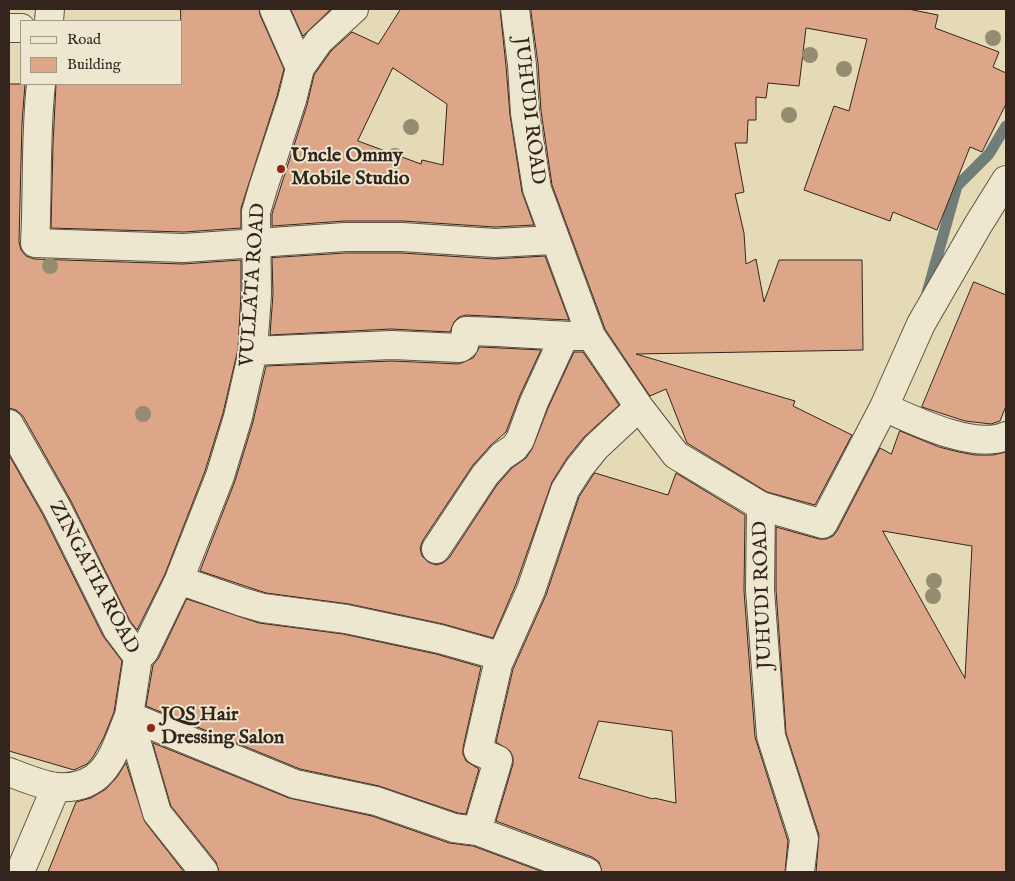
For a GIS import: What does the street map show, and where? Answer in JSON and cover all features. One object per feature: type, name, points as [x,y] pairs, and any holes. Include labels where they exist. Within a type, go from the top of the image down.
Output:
[{"type":"street","points":[[274,9],[300,68]]},
{"type":"street","name":"VULLATA ROAD","points":[[138,657],[144,652],[179,580],[220,476],[238,417],[252,351],[257,294],[256,212],[292,100],[300,68],[319,41],[354,9]]},
{"type":"street","name":"JUHUDI ROAD","points":[[515,9],[522,65],[525,113],[536,189],[591,336],[639,407],[676,455],[761,506],[760,590],[771,736],[804,839],[800,872]]},
{"type":"street","points":[[41,85],[37,118],[35,243],[184,248],[336,238],[383,237],[495,243],[554,240]]},
{"type":"street","points":[[761,506],[823,524],[884,407],[921,324],[1006,180]]},
{"type":"street","points":[[252,351],[382,345],[460,348],[464,345],[466,331],[564,337],[591,336]]},
{"type":"street","points":[[436,549],[485,475],[520,440],[534,402],[564,337]]},
{"type":"street","points":[[477,831],[498,760],[478,751],[498,664],[531,590],[565,490],[579,468],[596,447],[639,407]]},
{"type":"street","points":[[884,407],[915,421],[966,438],[998,440],[1006,436]]},
{"type":"street","name":"ZINGATIA ROAD","points":[[9,424],[57,508],[117,629],[138,657],[129,716],[158,813],[204,872]]},
{"type":"street","points":[[179,580],[263,608],[346,619],[440,639],[493,654],[498,664]]},
{"type":"street","points":[[9,772],[56,787],[78,786],[95,779],[111,760],[129,716],[295,784],[376,801],[454,828],[477,831],[587,872]]},
{"type":"street","points":[[20,872],[56,787]]},
{"type":"building","points":[[181,9],[259,9],[284,69],[241,208],[241,228],[184,232],[51,228],[56,85],[182,85]]},
{"type":"building","points":[[291,9],[331,9],[303,36]]},
{"type":"building","points":[[401,9],[500,9],[510,115],[522,192],[534,225],[495,227],[403,221],[345,221],[272,226],[272,214],[307,105],[314,75],[331,51],[352,32],[378,44]],"holes":[[[393,68],[447,104],[443,165],[422,160],[421,164],[358,141]]]},
{"type":"building","points":[[531,9],[908,9],[938,15],[935,28],[999,52],[993,67],[1006,73],[1006,104],[982,152],[970,147],[937,230],[893,212],[890,221],[804,190],[834,106],[849,111],[867,39],[806,28],[799,86],[768,83],[766,98],[756,97],[756,120],[748,120],[747,143],[735,143],[744,192],[735,194],[744,233],[746,264],[756,259],[764,302],[779,260],[862,260],[863,350],[636,354],[795,401],[793,406],[852,435],[815,505],[767,492],[687,443],[666,389],[650,396],[605,329],[552,185],[541,111],[538,64]]},
{"type":"building","points":[[9,84],[20,84],[25,85],[19,242],[21,250],[26,256],[34,259],[183,264],[241,260],[238,349],[223,413],[205,471],[165,574],[137,630],[130,621],[71,501],[23,416],[16,410],[9,408]]},
{"type":"building","points":[[346,253],[402,253],[494,259],[545,256],[569,320],[466,315],[459,317],[454,322],[450,332],[391,329],[270,335],[273,294],[272,258]]},
{"type":"building","points":[[974,282],[1006,295],[1006,406],[1000,421],[991,424],[965,421],[922,407]]},
{"type":"building","points":[[480,347],[541,350],[520,395],[506,432],[473,465],[423,540],[420,548],[422,556],[428,562],[436,565],[443,563],[449,558],[497,485],[512,468],[526,458],[532,449],[548,408],[574,352],[583,352],[619,405],[584,437],[567,458],[552,482],[516,584],[493,638],[443,624],[349,604],[266,593],[200,571],[235,481],[253,422],[266,366],[392,361],[459,364],[473,358]]},
{"type":"building","points":[[900,431],[939,447],[959,452],[975,455],[993,455],[1006,452],[1006,872],[816,872],[819,835],[786,733],[776,590],[776,527],[819,539],[833,536],[880,448],[891,454]],"holes":[[[883,531],[972,546],[965,678]]]},
{"type":"building","points":[[9,455],[43,515],[103,636],[122,661],[114,712],[104,737],[87,764],[74,770],[9,751]]},
{"type":"building","points":[[595,473],[668,495],[676,473],[745,515],[744,591],[755,737],[788,841],[785,872],[602,872],[599,862],[592,857],[496,821],[513,764],[513,757],[510,751],[496,742],[513,669],[546,595],[579,497]],"holes":[[[599,721],[672,731],[676,803],[653,799],[579,778]]]},
{"type":"building","points":[[187,599],[259,623],[343,634],[436,654],[481,667],[463,748],[466,761],[479,769],[466,814],[379,786],[300,769],[146,706],[153,665],[158,659]]},
{"type":"building","points":[[153,743],[289,798],[372,816],[449,843],[473,846],[543,872],[219,872],[216,862],[171,806]]},
{"type":"building","points":[[126,763],[145,822],[184,872],[48,872],[76,802],[91,798],[106,789]]},
{"type":"waterway","points":[[927,293],[957,186],[989,154],[1006,126]]},
{"type":"place","name":"Uncle Ommy Mobile Studio","points":[[281,169]]},
{"type":"place","name":"JQS Hair Dressing Salon","points":[[151,728]]}]
